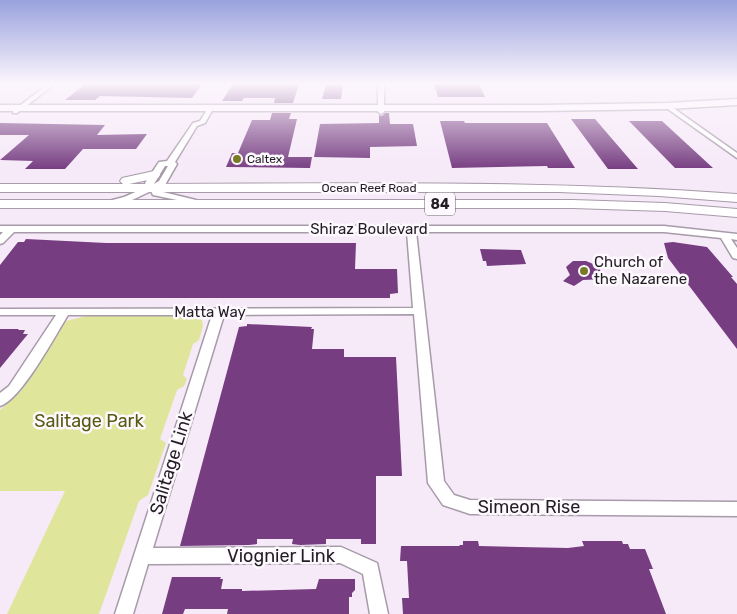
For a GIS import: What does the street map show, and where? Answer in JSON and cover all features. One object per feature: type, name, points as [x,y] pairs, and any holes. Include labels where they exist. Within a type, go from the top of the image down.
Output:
[{"type":"main road","points":[[50,188],[116,182],[154,175]]},
{"type":"main road","name":"Ocean Reef Road","points":[[0,188],[559,188],[659,192],[737,198]]},
{"type":"main road","name":"Ocean Reef Road","points":[[0,204],[573,204],[665,207],[737,213]]},
{"type":"street","points":[[195,124],[192,122],[202,113]]},
{"type":"street","points":[[170,163],[195,124],[202,122],[204,113]]},
{"type":"street","points":[[676,113],[737,156]]},
{"type":"street","points":[[170,163],[162,164],[148,183],[151,188],[156,193],[167,197],[207,204]]},
{"type":"street","points":[[105,204],[127,199],[162,183],[173,164],[170,163]]},
{"type":"street","name":"Shiraz Boulevard","points":[[0,229],[664,230],[737,236]]},
{"type":"street","points":[[0,241],[11,229]]},
{"type":"street","name":"Simeon Rise","points":[[411,229],[436,483],[449,500],[470,507],[737,509]]},
{"type":"street","points":[[724,235],[737,256]]},
{"type":"street","name":"Matta Way","points":[[0,312],[419,311]]},
{"type":"street","points":[[0,402],[14,389],[64,312]]},
{"type":"street","name":"Salitage Link","points":[[124,614],[219,312]]},
{"type":"street","name":"Viognier Link","points":[[142,556],[340,555],[371,570],[379,614]]},
{"type":"green space","name":"Salitage Park","points":[[188,314],[202,320],[203,326],[199,340],[193,344],[183,375],[187,379],[184,386],[177,390],[160,439],[166,443],[148,495],[139,501],[99,614],[7,614],[65,491],[0,491],[0,410],[21,391],[54,338],[59,326],[66,321],[86,316]]},
{"type":"building","points":[[272,113],[291,113],[289,119],[297,119],[288,157],[312,157],[310,168],[226,167],[232,153],[238,153],[252,120],[270,120]]},
{"type":"building","points":[[385,113],[389,113],[390,124],[413,124],[417,146],[370,147],[370,158],[314,157],[320,124],[379,123],[379,115],[382,116]]},
{"type":"building","points":[[571,119],[595,119],[638,169],[608,169]]},
{"type":"building","points":[[440,121],[464,121],[465,123],[547,123],[575,168],[548,168],[547,166],[452,168]]},
{"type":"building","points":[[629,121],[662,121],[713,168],[675,168]]},
{"type":"building","points":[[0,123],[105,125],[97,135],[147,134],[136,149],[83,149],[65,169],[25,169],[33,161],[0,160],[29,135],[0,135]]},
{"type":"building","points":[[26,239],[106,243],[356,243],[355,269],[397,269],[398,293],[390,294],[390,298],[0,298],[0,265],[18,242],[24,242]]},
{"type":"building","points":[[673,242],[707,247],[733,277],[731,277],[737,284],[737,349],[668,258],[664,243]]},
{"type":"building","points":[[480,249],[521,250],[526,264],[487,266],[486,261],[483,261]]},
{"type":"building","name":"Church of the Nazarene","points":[[573,261],[586,261],[598,266],[605,279],[583,280],[574,286],[563,281],[570,275],[566,267]]},
{"type":"building","points":[[247,324],[312,327],[311,329],[314,329],[312,349],[344,349],[344,357],[396,357],[402,476],[376,476],[376,544],[361,544],[361,539],[326,539],[326,544],[300,545],[292,544],[293,539],[257,539],[257,544],[249,545],[180,546],[239,327],[247,326]]},
{"type":"building","points":[[0,329],[25,330],[23,334],[28,334],[0,368]]},
{"type":"building","points":[[463,541],[478,541],[479,546],[568,548],[584,546],[582,541],[622,541],[623,544],[628,544],[630,549],[645,549],[653,569],[649,569],[666,614],[403,614],[402,598],[409,598],[407,561],[400,561],[401,546],[460,546],[463,545]]},
{"type":"building","points":[[172,577],[221,577],[220,579],[223,579],[221,589],[242,589],[242,591],[316,589],[319,579],[355,579],[355,590],[352,593],[352,597],[349,597],[349,614],[227,614],[228,609],[185,609],[183,614],[162,614]]},
{"type":"place","name":"Caltex","points":[[237,159]]},
{"type":"place","name":"Church of the Nazarene","points":[[584,271]]}]
